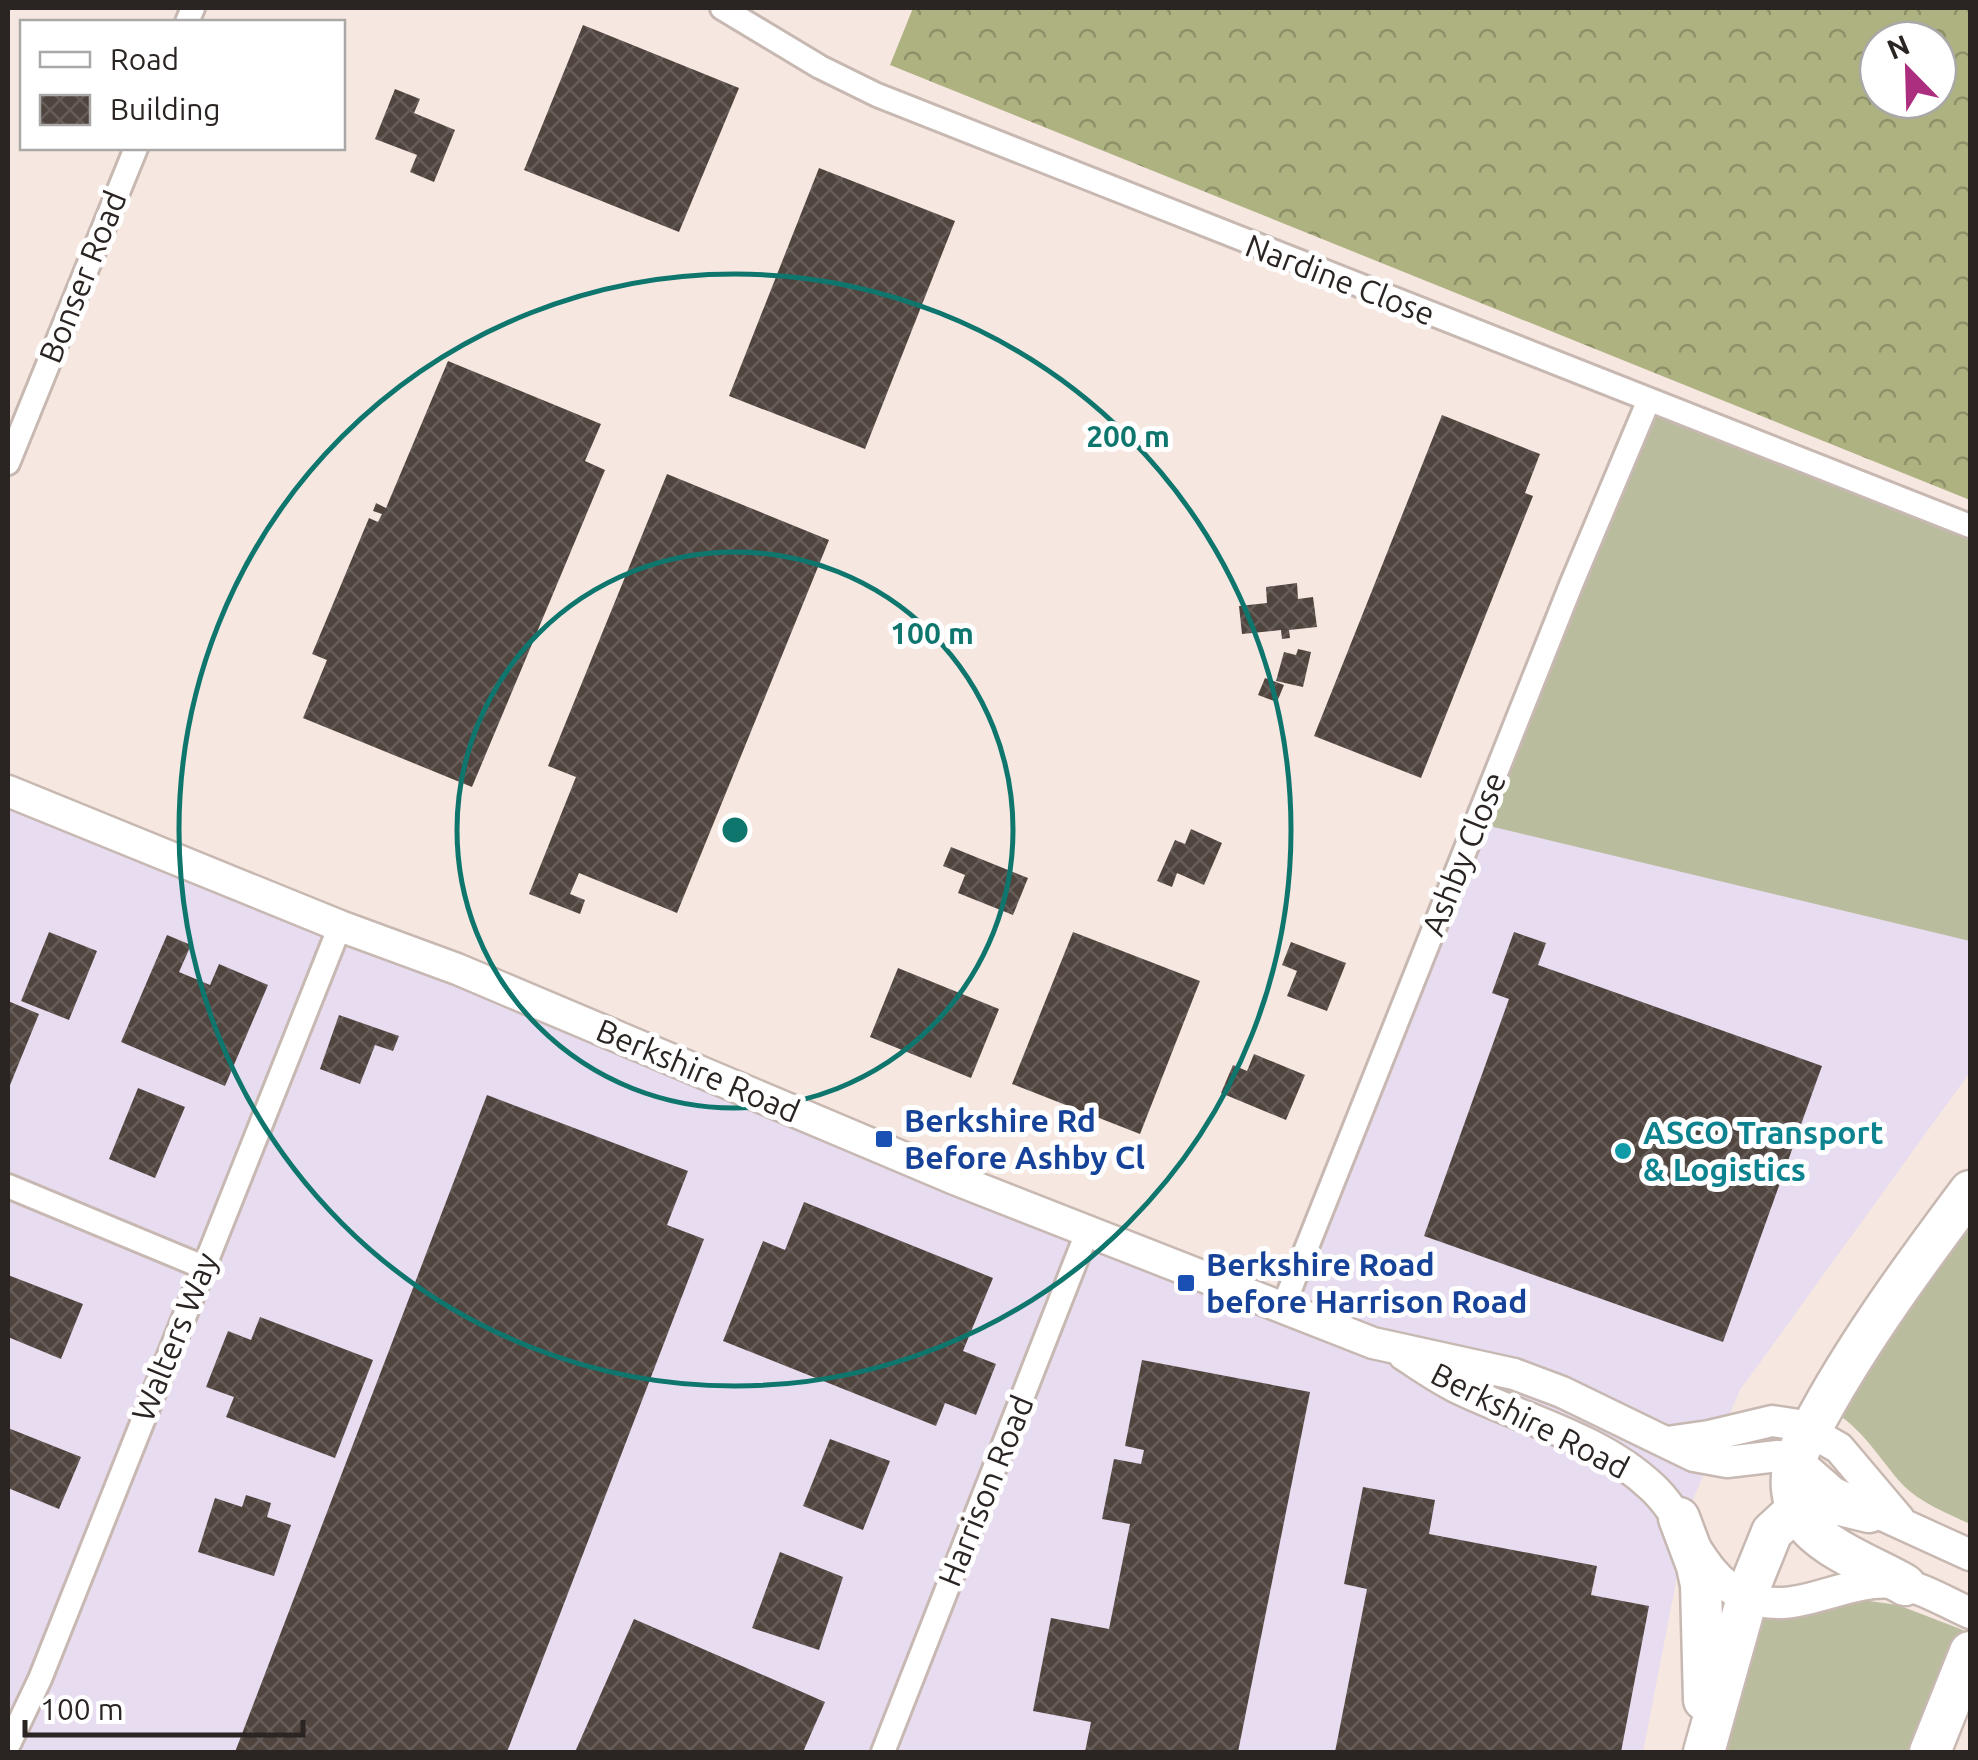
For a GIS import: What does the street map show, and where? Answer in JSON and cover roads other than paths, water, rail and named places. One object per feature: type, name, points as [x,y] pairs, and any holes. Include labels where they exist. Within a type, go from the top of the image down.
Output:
[{"type":"highway","points":[[1906,1585],[1823,1542],[1811,1530],[1797,1509],[1792,1490],[1796,1437],[1970,1191]]},
{"type":"highway","points":[[1704,1752],[1746,1598],[1766,1541],[1778,1524],[1797,1509],[1826,1503],[1869,1512]]},
{"type":"highway","points":[[1679,1518],[1701,1585],[1704,1752]]},
{"type":"highway","points":[[1930,1752],[1970,1652]]},
{"type":"highway","points":[[1960,1752],[1970,1726]]},
{"type":"main road","name":"Berkshire Road","points":[[8,791],[340,926],[457,969],[952,1178],[1373,1343],[1514,1374],[1562,1392],[1664,1442],[1713,1461],[1778,1456],[1796,1437],[1758,1423],[1709,1436],[1664,1442]]},
{"type":"main road","name":"Berkshire Road","points":[[1389,1346],[1454,1386],[1604,1453],[1654,1488],[1679,1518],[1708,1566],[1746,1598]]},
{"type":"main road","points":[[1796,1437],[1834,1494],[1970,1555]]},
{"type":"main road","points":[[1796,1437],[1839,1448],[1884,1503],[1918,1534]]},
{"type":"main road","points":[[1746,1598],[1798,1603],[1864,1585],[1906,1585],[1970,1613]]},
{"type":"street","name":"Nardine Close","points":[[722,8],[877,96],[1048,160],[1259,248],[1970,526]]},
{"type":"street","name":"Bonser Road","points":[[8,462],[135,150]]},
{"type":"street","name":"Ashby Close","points":[[1283,1307],[1648,402]]},
{"type":"street","name":"Walters Way","points":[[8,1746],[40,1679],[340,926]]},
{"type":"street","points":[[8,1186],[203,1266]]},
{"type":"street","name":"Harrison Road","points":[[882,1752],[1088,1230]]},
{"type":"place","name":"Berkshire Rd Before Ashby Cl","points":[[884,1139]]},
{"type":"place","name":"ASCO Transport & Logistics","points":[[1623,1151]]},
{"type":"place","name":"Berkshire Road before Harrison Road","points":[[1186,1283]]}]
